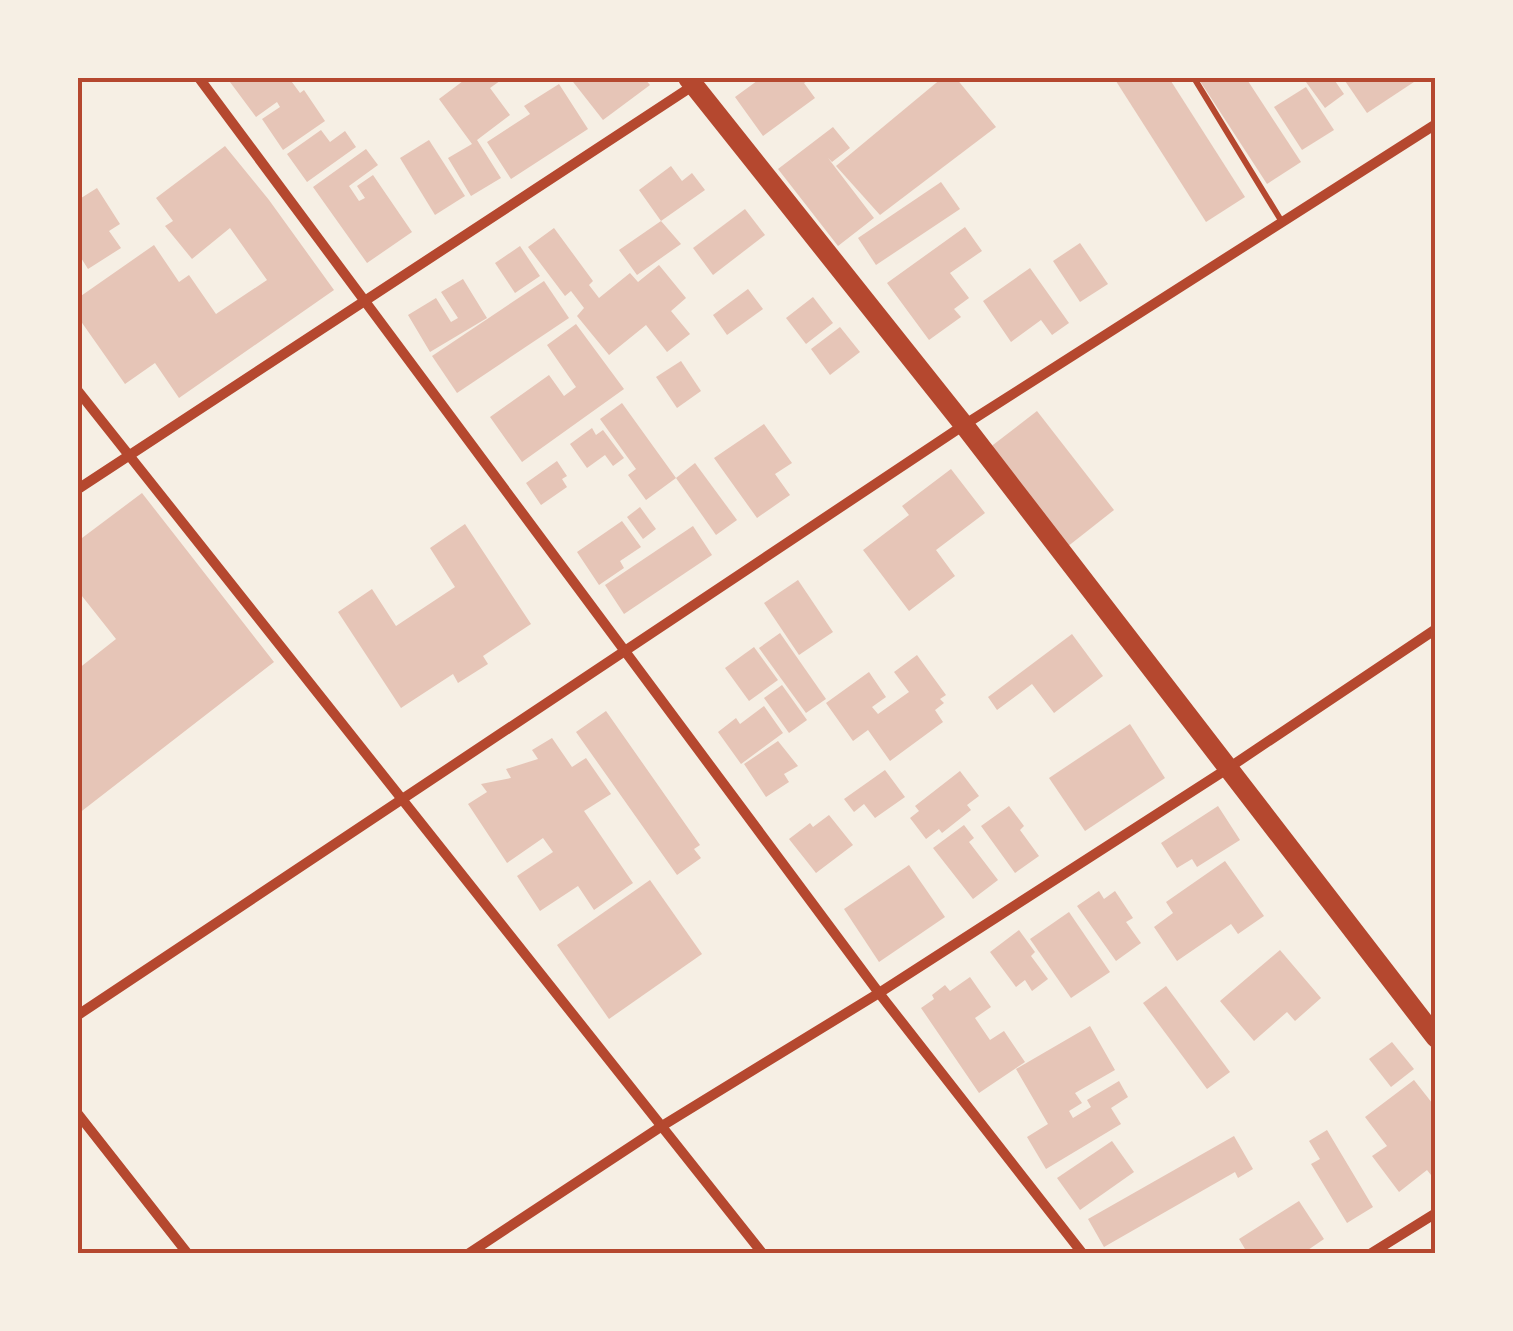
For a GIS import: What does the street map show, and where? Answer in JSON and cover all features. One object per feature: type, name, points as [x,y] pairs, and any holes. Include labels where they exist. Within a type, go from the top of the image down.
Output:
[{"type":"main road","points":[[691,81],[964,425],[1436,1038]]},
{"type":"street","points":[[199,78],[879,992],[1083,1254]]},
{"type":"street","points":[[78,489],[691,81]]},
{"type":"street","points":[[78,1016],[964,425],[1436,124]]},
{"type":"street","points":[[78,392],[762,1254]]},
{"type":"street","points":[[468,1254],[662,1126],[1227,769],[1436,629]]},
{"type":"street","points":[[78,1114],[188,1254]]},
{"type":"street","points":[[1370,1254],[1436,1212]]},
{"type":"lane","points":[[1194,78],[1282,222]]},
{"type":"building","points":[[227,78],[289,78],[300,93],[304,90],[325,121],[283,150],[262,119],[280,107],[277,102],[256,117]]},
{"type":"building","points":[[467,78],[504,78],[490,88],[510,115],[477,140],[501,178],[471,196],[448,158],[472,144],[439,99]]},
{"type":"building","points":[[570,78],[644,78],[650,85],[603,120]]},
{"type":"building","points":[[761,78],[812,78],[804,83],[815,98],[763,136],[735,97]]},
{"type":"building","points":[[942,78],[956,78],[996,127],[880,215],[836,166]]},
{"type":"building","points":[[1114,78],[1169,78],[1245,197],[1206,222]]},
{"type":"building","points":[[1198,78],[1246,78],[1301,162],[1267,184]]},
{"type":"building","points":[[1303,78],[1333,78],[1344,94],[1325,108]]},
{"type":"building","points":[[1343,78],[1420,78],[1367,113]]},
{"type":"building","points":[[559,84],[588,129],[511,179],[487,142],[530,114],[524,106]]},
{"type":"building","points":[[1306,87],[1334,130],[1302,150],[1274,107]]},
{"type":"building","points":[[833,127],[850,148],[832,162],[828,158],[874,218],[838,246],[778,169]]},
{"type":"building","points":[[321,130],[330,142],[345,131],[356,147],[307,182],[287,154]]},
{"type":"building","points":[[429,140],[465,196],[435,215],[400,158]]},
{"type":"building","points":[[225,146],[334,290],[179,398],[155,363],[125,384],[78,322],[78,298],[154,245],[179,282],[189,275],[216,314],[267,280],[230,228],[192,259],[165,226],[173,221],[156,198]]},
{"type":"building","points":[[366,149],[378,165],[349,186],[359,201],[365,198],[357,186],[373,175],[412,232],[367,263],[313,187]]},
{"type":"building","points":[[671,166],[682,181],[692,173],[705,190],[661,221],[639,190]]},
{"type":"building","points":[[941,182],[960,209],[876,265],[858,238]]},
{"type":"building","points":[[97,188],[120,224],[109,231],[121,248],[88,269],[78,253],[78,200]]},
{"type":"building","points":[[745,209],[765,235],[713,275],[693,248]]},
{"type":"building","points":[[661,221],[681,244],[637,275],[619,250]]},
{"type":"building","points":[[965,227],[982,251],[950,273],[969,298],[954,309],[961,317],[929,340],[887,283]]},
{"type":"building","points":[[554,228],[593,281],[589,285],[599,298],[630,273],[638,282],[659,265],[686,298],[671,311],[690,334],[667,352],[646,325],[609,355],[577,316],[584,308],[571,291],[565,296],[528,247]]},
{"type":"building","points":[[1080,243],[1108,284],[1080,302],[1053,261]]},
{"type":"building","points":[[520,246],[540,276],[515,293],[495,263]]},
{"type":"building","points":[[1030,268],[1069,323],[1052,335],[1041,320],[1011,342],[983,301]]},
{"type":"building","points":[[463,279],[487,318],[430,352],[408,315],[436,298],[451,322],[458,318],[441,292]]},
{"type":"building","points":[[544,281],[569,318],[457,393],[432,356]]},
{"type":"building","points":[[748,289],[763,309],[727,335],[713,315]]},
{"type":"building","points":[[813,297],[833,323],[806,344],[786,318]]},
{"type":"building","points":[[576,324],[624,389],[522,462],[490,417],[549,375],[564,396],[576,387],[547,345]]},
{"type":"building","points":[[840,327],[860,352],[830,375],[811,349]]},
{"type":"building","points":[[681,361],[701,391],[677,408],[656,377]]},
{"type":"building","points":[[622,403],[676,478],[646,500],[628,475],[636,469],[600,419]]},
{"type":"building","points":[[1037,411],[1114,510],[1067,547],[989,448]]},
{"type":"building","points":[[764,424],[792,463],[775,474],[790,495],[757,518],[714,458]]},
{"type":"building","points":[[592,428],[596,435],[603,430],[624,458],[613,466],[605,455],[587,468],[570,444]]},
{"type":"building","points":[[557,461],[567,476],[562,479],[567,487],[541,505],[526,483]]},
{"type":"building","points":[[695,463],[737,520],[716,535],[676,478]]},
{"type":"building","points":[[951,469],[985,513],[936,550],[955,576],[909,611],[863,550],[909,515],[902,506]]},
{"type":"building","points":[[142,493],[274,662],[78,814],[78,669],[116,639],[78,591],[78,541]]},
{"type":"building","points":[[640,507],[656,529],[643,539],[627,517]]},
{"type":"building","points":[[622,521],[641,547],[620,561],[624,568],[599,585],[577,552]]},
{"type":"building","points":[[465,524],[531,624],[483,656],[488,664],[458,683],[453,674],[401,708],[338,612],[372,589],[396,626],[455,587],[430,548]]},
{"type":"building","points":[[693,526],[712,555],[624,614],[605,585]]},
{"type":"building","points":[[798,580],[833,632],[799,655],[764,603]]},
{"type":"building","points":[[780,633],[826,699],[806,713],[759,648]]},
{"type":"building","points":[[1072,634],[1103,676],[1054,713],[1032,684],[997,710],[988,697]]},
{"type":"building","points":[[754,647],[778,680],[749,701],[725,668]]},
{"type":"building","points":[[917,655],[946,695],[940,699],[944,703],[935,710],[943,722],[890,761],[868,730],[853,741],[826,703],[869,672],[886,697],[872,707],[878,714],[909,692],[894,672]]},
{"type":"building","points":[[782,685],[807,720],[789,733],[764,698]]},
{"type":"building","points":[[764,706],[783,733],[741,764],[718,732],[736,718],[740,724]]},
{"type":"building","points":[[606,711],[700,845],[694,849],[701,858],[677,875],[576,732]]},
{"type":"building","points":[[1130,724],[1165,778],[1085,831],[1049,778]]},
{"type":"building","points":[[552,738],[572,767],[586,758],[611,794],[584,811],[633,883],[594,910],[578,886],[540,911],[517,876],[553,852],[543,838],[507,863],[468,804],[487,792],[481,784],[511,778],[506,769],[538,759],[532,750]]},
{"type":"building","points":[[778,741],[798,766],[784,774],[789,782],[766,797],[744,764]]},
{"type":"building","points":[[885,770],[905,797],[875,818],[864,804],[854,812],[844,799]]},
{"type":"building","points":[[960,771],[979,796],[967,805],[971,810],[942,833],[939,829],[926,839],[910,818],[919,811],[915,806]]},
{"type":"building","points":[[1009,806],[1039,856],[1015,873],[981,826]]},
{"type":"building","points":[[1218,806],[1240,840],[1197,867],[1192,859],[1177,868],[1161,843]]},
{"type":"building","points":[[829,815],[853,845],[816,873],[789,839]]},
{"type":"building","points":[[964,825],[974,838],[969,842],[998,880],[973,899],[933,848]]},
{"type":"building","points":[[1225,861],[1264,916],[1238,934],[1231,924],[1177,961],[1154,927],[1173,913],[1166,902]]},
{"type":"building","points":[[909,865],[945,917],[879,962],[844,909]]},
{"type":"building","points":[[650,880],[702,954],[609,1019],[557,945]]},
{"type":"building","points":[[1099,891],[1104,899],[1115,891],[1133,918],[1126,922],[1141,943],[1116,961],[1077,906]]},
{"type":"building","points":[[1069,912],[1110,972],[1071,998],[1030,939]]},
{"type":"building","points":[[1019,930],[1048,979],[1032,991],[1025,980],[1016,987],[990,952]]},
{"type":"building","points":[[1280,950],[1321,998],[1295,1021],[1287,1012],[1254,1041],[1220,1001]]},
{"type":"building","points":[[970,977],[991,1007],[975,1018],[990,1040],[1004,1031],[1025,1062],[979,1093],[921,1008],[945,985],[950,991]]},
{"type":"building","points":[[1166,986],[1230,1072],[1207,1089],[1143,1003]]},
{"type":"building","points":[[1090,1026],[1115,1070],[1075,1093],[1082,1103],[1069,1111],[1073,1118],[1091,1107],[1087,1100],[1119,1081],[1128,1097],[1111,1108],[1121,1124],[1046,1169],[1027,1137],[1048,1124],[1016,1069]]},
{"type":"building","points":[[1392,1042],[1414,1069],[1391,1087],[1369,1059]]},
{"type":"building","points":[[1414,1080],[1436,1108],[1436,1171],[1431,1175],[1427,1170],[1399,1192],[1372,1156],[1387,1146],[1365,1117]]},
{"type":"building","points":[[1327,1130],[1373,1207],[1347,1223],[1311,1164],[1320,1159],[1309,1141]]},
{"type":"building","points":[[1234,1136],[1253,1169],[1238,1178],[1235,1172],[1104,1247],[1088,1219]]},
{"type":"building","points":[[1112,1141],[1134,1172],[1080,1210],[1057,1178]]},
{"type":"building","points":[[1299,1201],[1324,1239],[1302,1254],[1248,1254],[1239,1239]]}]
